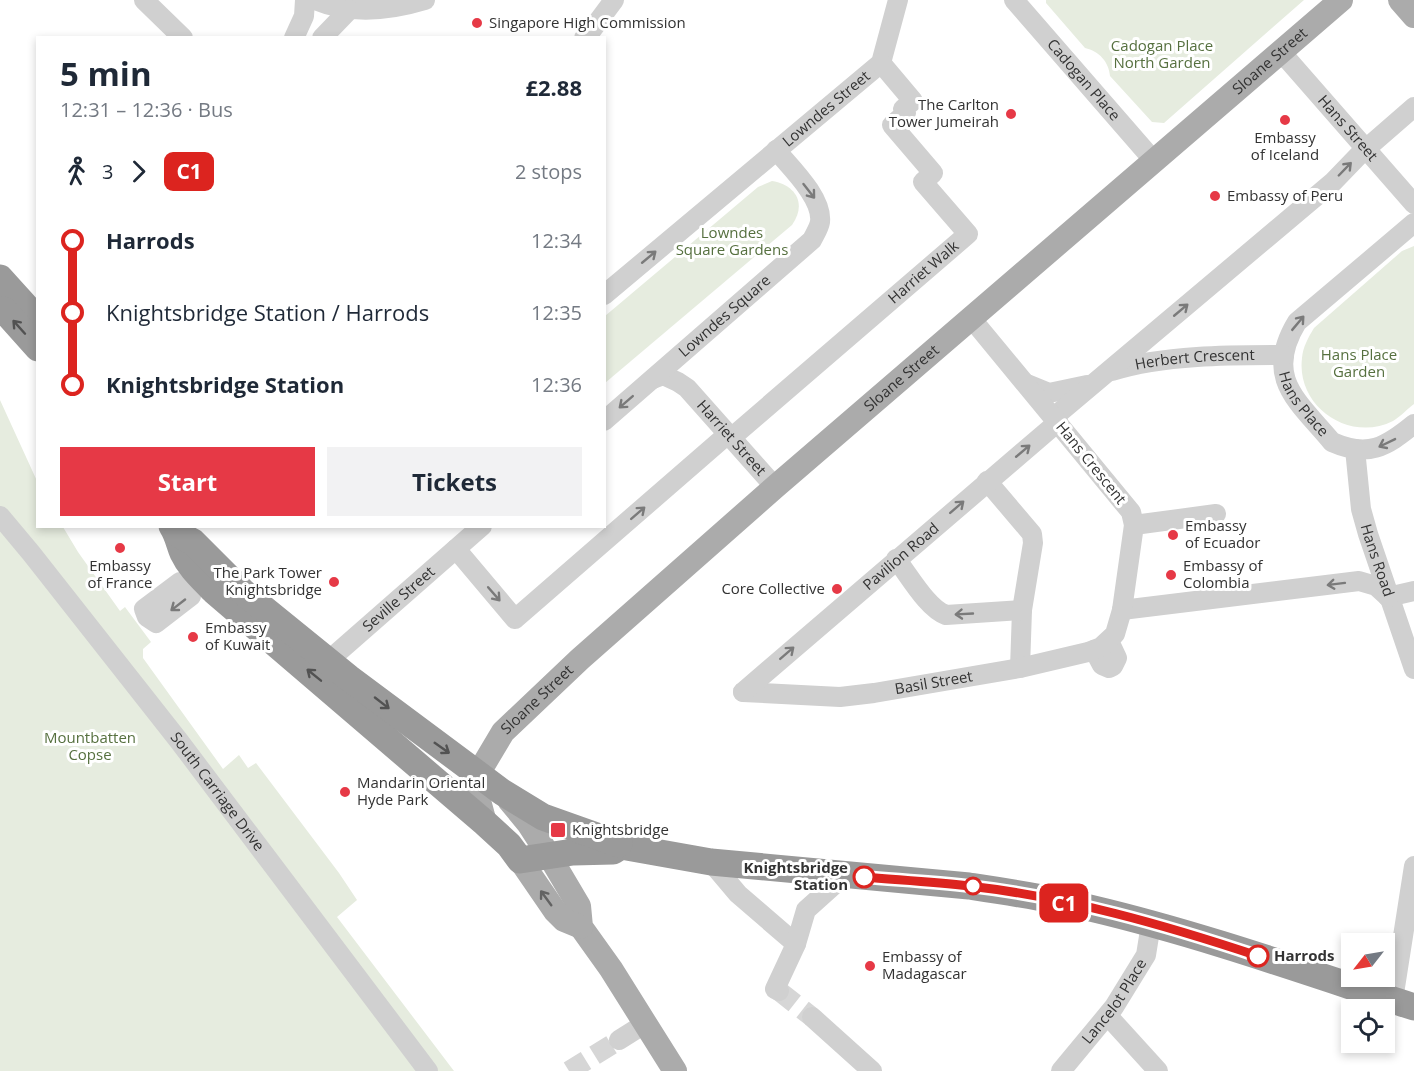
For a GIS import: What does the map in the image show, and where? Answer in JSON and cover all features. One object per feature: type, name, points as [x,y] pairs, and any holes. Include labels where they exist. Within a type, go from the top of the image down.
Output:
[{"type":"highway","points":[[0,285],[36,317]]},
{"type":"highway","points":[[0,285],[36,345]]},
{"type":"highway","points":[[175,530],[196,580],[346,702],[485,823],[509,845],[520,860],[573,852],[613,851],[621,846]]},
{"type":"highway","points":[[175,530],[193,542],[243,591],[407,723],[502,792],[543,817],[614,841],[621,846],[711,862],[969,886],[1089,908],[1230,947],[1403,1003]]},
{"type":"highway","points":[[432,777],[465,777],[478,773]]},
{"type":"main road","name":"Sloane Street","points":[[478,773],[503,732],[616,627],[775,487],[1341,0]]},
{"type":"main road","points":[[1400,0],[1414,16]]},
{"type":"main road","points":[[478,773],[475,786],[485,823]]},
{"type":"main road","points":[[502,792],[528,823],[550,856],[579,906],[581,927],[646,1023],[675,1071]]},
{"type":"main road","points":[[520,860],[555,911],[564,920],[581,927]]},
{"type":"street","points":[[144,0],[181,36]]},
{"type":"street","points":[[295,36],[304,16],[306,0]]},
{"type":"street","points":[[315,0],[349,10],[404,6],[425,0]]},
{"type":"street","points":[[586,36],[614,0]]},
{"type":"street","name":"Lowndes Street","points":[[776,150],[881,63],[898,0]]},
{"type":"street","name":"Cadogan Place","points":[[1014,0],[1154,161]]},
{"type":"street","points":[[324,36],[349,10]]},
{"type":"street","name":"Hans Street","points":[[1279,53],[1289,61],[1414,204]]},
{"type":"street","name":"Harriet Walk","points":[[465,538],[515,619],[968,234],[923,182],[933,173],[892,124],[906,113],[903,109],[913,101],[881,63]]},
{"type":"street","points":[[1365,149],[1414,108]]},
{"type":"street","name":"Herbert Crescent","points":[[1056,419],[1101,377],[1333,182],[1365,149]]},
{"type":"street","points":[[606,293],[776,150]]},
{"type":"street","name":"Lowndes Square","points":[[606,419],[812,240],[820,222],[816,200],[776,150]]},
{"type":"street","name":"Hans Place","points":[[1355,449],[1332,442],[1289,391],[1284,381],[1284,355],[1290,334],[1297,322],[1414,223]]},
{"type":"street","name":"Hans Crescent","points":[[971,318],[1131,512],[1134,525]]},
{"type":"street","name":"Harriet Street","points":[[681,355],[680,369],[687,388]]},
{"type":"street","name":"Herbert Crescent","points":[[1027,384],[1049,393],[1070,390],[1130,365],[1232,356],[1284,355]]},
{"type":"street","name":"Harriet Street","points":[[653,379],[663,375],[687,388],[775,487]]},
{"type":"street","name":"Pavilion Road","points":[[743,692],[1056,419]]},
{"type":"street","points":[[1355,449],[1374,450],[1393,442],[1414,424]]},
{"type":"street","name":"Hans Road","points":[[1355,449],[1361,509],[1388,597],[1414,669]]},
{"type":"street","points":[[987,481],[1032,534],[1033,543],[1022,610],[1020,668]]},
{"type":"street","points":[[1216,514],[1134,525],[1122,610],[1359,581],[1376,585],[1388,597],[1414,591]]},
{"type":"street","name":"South Carriage Drive","points":[[0,516],[172,732],[428,1071]]},
{"type":"street","name":"Seville Street","points":[[328,660],[465,538]]},
{"type":"street","points":[[896,559],[931,605],[946,615],[1022,610]]},
{"type":"street","name":"Basil Street","points":[[743,692],[840,697],[1020,668],[1106,642],[1122,610]]},
{"type":"street","points":[[711,862],[738,894],[796,944]]},
{"type":"street","points":[[1403,1003],[1414,866]]},
{"type":"street","points":[[777,990],[796,944],[806,910],[845,875]]},
{"type":"street","name":"Lancelot Place","points":[[1061,1071],[1108,1016],[1146,955],[1151,924]]},
{"type":"street","points":[[1108,1016],[1158,1071]]},
{"type":"street","points":[[812,1017],[872,1071]]},
{"type":"street","points":[[619,1040],[646,1023]]},
{"type":"green space","name":"Cadogan Place North Garden","points":[[1046,0],[1304,0],[1164,123],[1152,122],[1110,76],[1108,66],[1102,58],[1085,48],[1046,3]]},
{"type":"green space","name":"Lowndes Square Gardens","points":[[772,181],[793,191],[799,203],[799,210],[792,225],[606,382],[606,315],[758,187]]},
{"type":"green space","name":"Hans Place Garden","points":[[1414,246],[1414,404],[1393,421],[1376,427],[1344,424],[1329,416],[1308,392],[1302,376],[1305,346],[1314,328],[1402,251]]},
{"type":"green space","name":"Mountbatten Copse","points":[[0,400],[36,479],[36,528],[64,528],[120,611],[125,607],[151,642],[143,649],[143,658],[223,769],[239,755],[248,768],[256,763],[357,900],[337,917],[454,1071],[0,1071]]},
{"type":"tunnel","points":[[779,991],[812,1017]]},
{"type":"tunnel","points":[[569,1071],[619,1040]]},
{"type":"bus line","name":"C1","points":[[864,877],[969,886],[1089,908],[1258,956]]},
{"type":"place","name":"Singapore High Commission","points":[[477,23]]},
{"type":"place","name":"The Carlton Tower Jumeirah","points":[[1011,114]]},
{"type":"place","name":"Embassy of Iceland","points":[[1285,120]]},
{"type":"place","name":"Embassy of Peru","points":[[1215,196]]},
{"type":"place","name":"Embassy of Ecuador","points":[[1173,535]]},
{"type":"place","name":"Embassy of France","points":[[120,548]]},
{"type":"place","name":"Embassy of Colombia","points":[[1171,575]]},
{"type":"place","name":"The Park Tower Knightsbridge","points":[[334,582]]},
{"type":"place","name":"Core Collective","points":[[837,589]]},
{"type":"place","name":"Embassy of Kuwait","points":[[193,637]]},
{"type":"place","name":"Mandarin Oriental Hyde Park","points":[[345,792]]},
{"type":"place","name":"Knightsbridge","points":[[558,830]]},
{"type":"place","name":"Knightsbridge Station","points":[[864,877]]},
{"type":"place","name":"Harrods","points":[[1258,956]]},
{"type":"place","name":"Embassy of Madagascar","points":[[870,966]]}]
